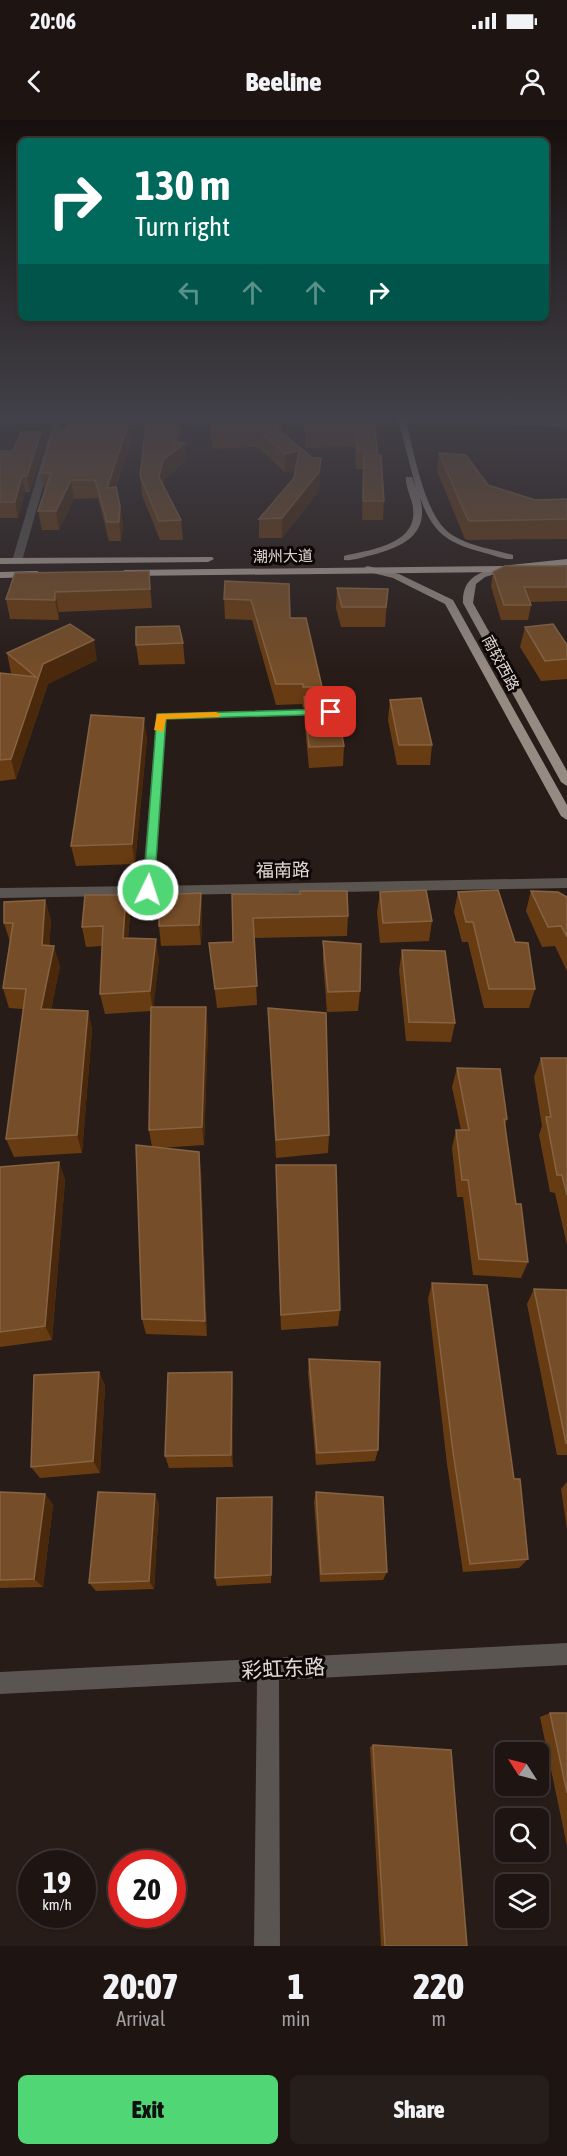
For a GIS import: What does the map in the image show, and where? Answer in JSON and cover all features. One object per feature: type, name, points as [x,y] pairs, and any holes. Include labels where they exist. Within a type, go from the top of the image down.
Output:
[{"type":"highway","points":[[341,558],[567,557]]},
{"type":"highway","points":[[0,561],[217,559]]},
{"type":"highway","name":"潮州大道","points":[[107,573],[501,569],[567,562]]},
{"type":"highway","points":[[0,575],[48,574]]},
{"type":"main road","points":[[341,558],[389,546],[404,539],[415,529],[418,512],[415,501]]},
{"type":"main road","points":[[428,501],[437,526],[457,540],[510,557]]},
{"type":"main road","name":"南较西路","points":[[368,569],[396,576],[449,602],[567,816]]},
{"type":"main road","name":"南较西路","points":[[501,569],[474,578],[469,585],[468,603],[567,782]]},
{"type":"street","points":[[17,561],[34,501]]},
{"type":"street","points":[[148,890],[161,716],[331,712]]},
{"type":"street","name":"福南路","points":[[0,893],[567,883]]},
{"type":"street","name":"彩虹东路","points":[[0,1683],[567,1654]]},
{"type":"street","points":[[267,1946],[268,1669]]},
{"type":"building","points":[[41,501],[61,501],[56,511],[38,511]]},
{"type":"building","points":[[101,501],[119,501],[119,522],[107,522]]},
{"type":"building","points":[[151,501],[171,501],[181,520],[159,521]]},
{"type":"building","points":[[274,501],[296,501],[282,518],[259,519]]},
{"type":"building","points":[[460,501],[567,501],[567,519],[468,520]]},
{"type":"building","points":[[505,566],[567,566],[567,587],[524,587],[531,605],[504,605],[493,572]]},
{"type":"building","points":[[149,571],[150,589],[55,592],[55,600],[6,599],[15,573]]},
{"type":"building","points":[[225,581],[289,584],[290,618],[306,618],[322,687],[276,684],[251,600],[224,599]]},
{"type":"building","points":[[337,588],[388,589],[386,607],[342,607]]},
{"type":"building","points":[[70,624],[94,640],[43,664],[11,759],[0,760],[0,673],[36,677],[7,653]]},
{"type":"building","points":[[553,624],[567,645],[567,659],[545,661],[525,627]]},
{"type":"building","points":[[179,626],[183,643],[136,645],[136,627]]},
{"type":"building","points":[[324,696],[325,702],[336,702],[344,746],[309,747],[304,697]]},
{"type":"building","points":[[421,698],[432,745],[399,745],[390,700]]},
{"type":"building","points":[[91,715],[144,718],[132,844],[71,846]]},
{"type":"building","points":[[426,890],[432,921],[383,923],[380,892]]},
{"type":"building","points":[[498,890],[515,942],[528,943],[535,989],[489,989],[473,922],[466,922],[458,892]]},
{"type":"building","points":[[300,891],[347,891],[348,916],[253,918],[257,986],[215,989],[209,943],[233,942],[232,894],[300,894]]},
{"type":"building","points":[[531,891],[558,892],[567,897],[567,937],[561,926],[548,927]]},
{"type":"building","points":[[201,893],[199,925],[159,926],[159,895]]},
{"type":"building","points":[[85,895],[126,895],[123,938],[156,939],[150,991],[100,994],[103,926],[82,927]]},
{"type":"building","points":[[45,900],[42,945],[54,946],[41,1009],[88,1011],[77,1135],[6,1139],[26,989],[3,988],[13,923],[4,923],[4,902]]},
{"type":"building","points":[[323,941],[361,944],[360,991],[328,992]]},
{"type":"building","points":[[402,950],[445,951],[455,1023],[409,1022]]},
{"type":"building","points":[[151,1007],[206,1007],[202,1127],[149,1130]]},
{"type":"building","points":[[268,1008],[326,1013],[329,1135],[276,1140]]},
{"type":"building","points":[[541,1058],[567,1058],[567,1195],[562,1175],[557,1175],[546,1117],[551,1117]]},
{"type":"building","points":[[457,1068],[500,1069],[507,1119],[504,1119],[516,1204],[521,1204],[528,1262],[479,1259],[468,1180],[462,1180],[456,1130],[469,1130]]},
{"type":"building","points":[[136,1145],[199,1152],[205,1321],[142,1319]]},
{"type":"building","points":[[59,1162],[45,1326],[0,1332],[0,1167]]},
{"type":"building","points":[[276,1165],[336,1165],[340,1310],[281,1315]]},
{"type":"building","points":[[432,1283],[487,1285],[514,1479],[520,1479],[528,1559],[470,1564],[453,1452]]},
{"type":"building","points":[[534,1289],[567,1290],[567,1443],[566,1443]]},
{"type":"building","points":[[309,1359],[380,1362],[378,1450],[317,1453]]},
{"type":"building","points":[[99,1372],[93,1461],[31,1467],[34,1375]]},
{"type":"building","points":[[232,1372],[231,1455],[165,1456],[168,1373]]},
{"type":"building","points":[[0,1492],[45,1494],[34,1579],[0,1580]]},
{"type":"building","points":[[98,1492],[155,1494],[149,1581],[89,1583]]},
{"type":"building","points":[[316,1492],[383,1497],[387,1572],[321,1574]]},
{"type":"building","points":[[272,1497],[271,1575],[215,1578],[217,1498]]},
{"type":"building","points":[[550,1713],[567,1713],[567,1793]]},
{"type":"building","points":[[373,1745],[451,1750],[467,1946],[385,1946]]},
{"type":"slow traffic","points":[[160,730],[161,716],[216,715]]},
{"type":"route","points":[[148,890],[161,716],[331,712]]}]
